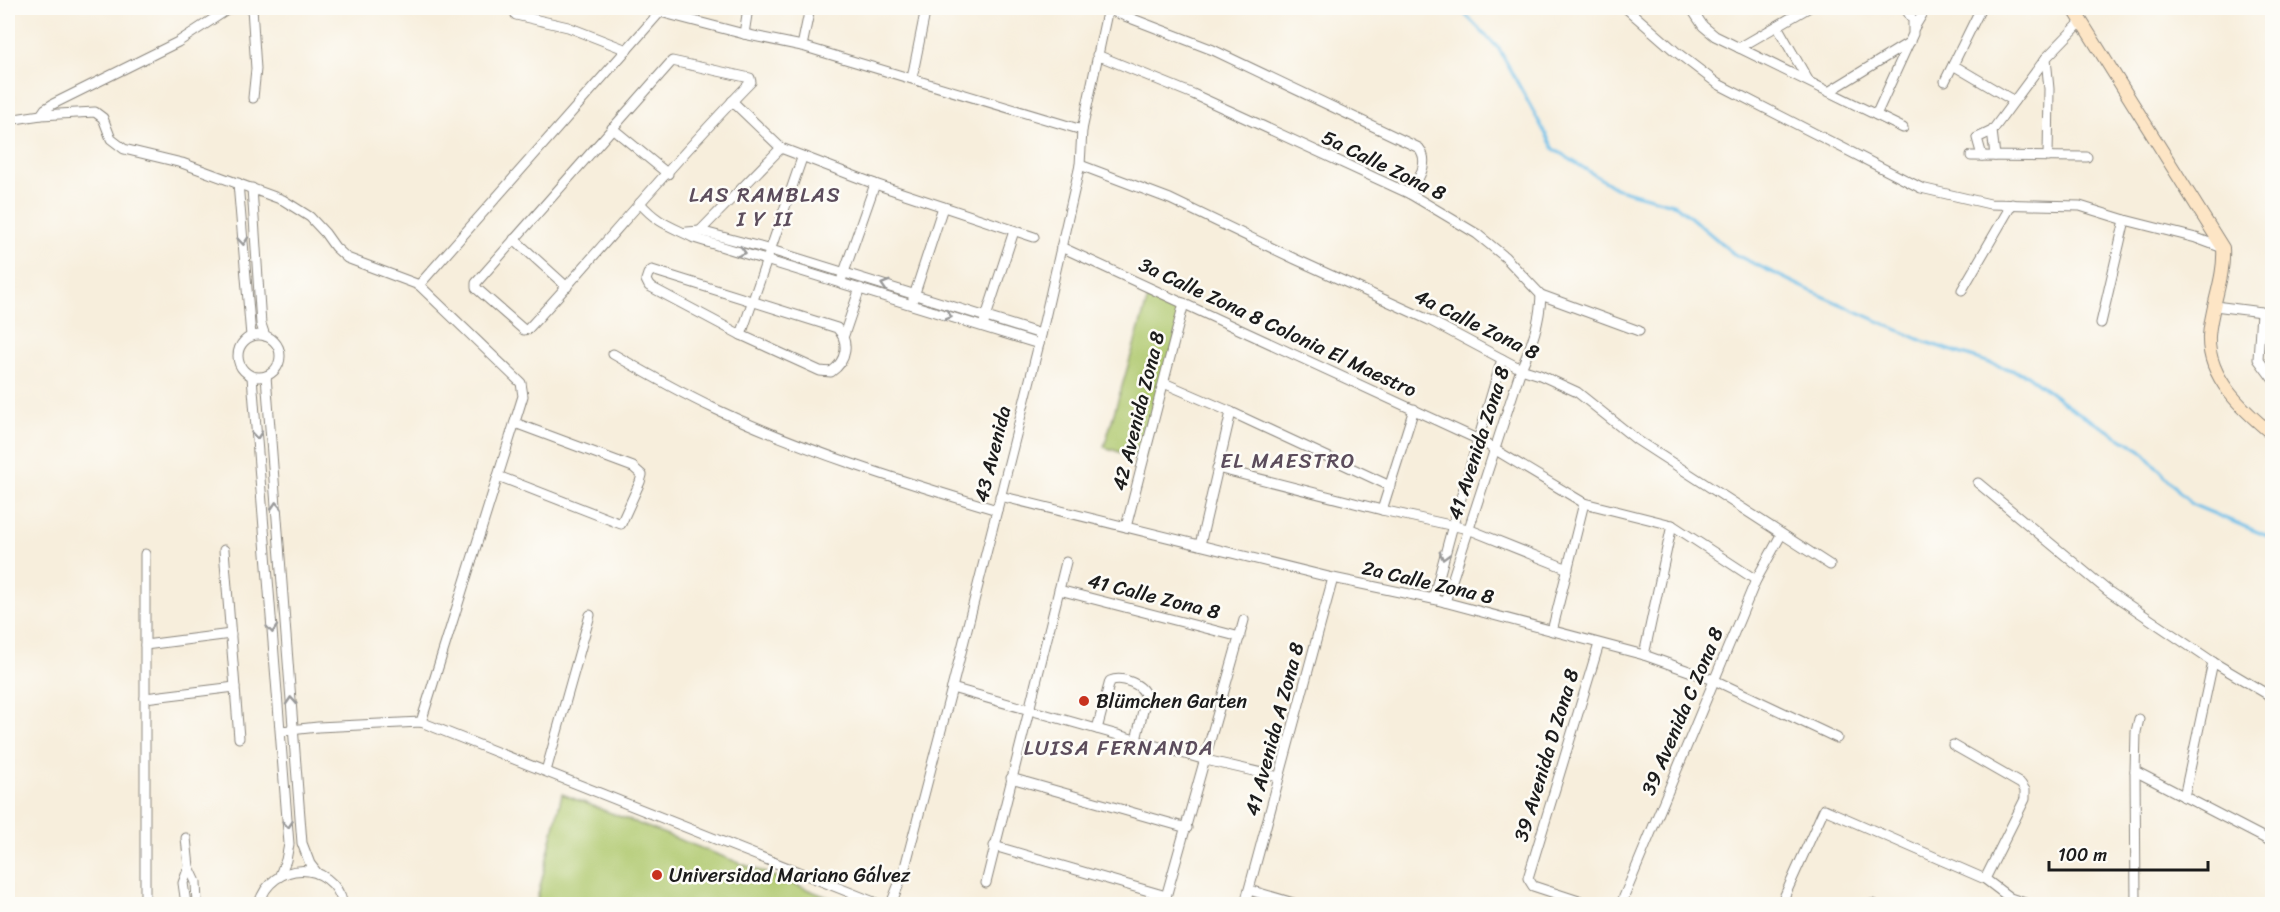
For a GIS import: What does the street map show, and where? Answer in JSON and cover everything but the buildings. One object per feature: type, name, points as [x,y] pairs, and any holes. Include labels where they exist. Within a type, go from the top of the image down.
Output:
[{"type":"street","points":[[41,115],[53,104],[178,42],[230,8]]},
{"type":"street","points":[[252,8],[256,69],[253,98]]},
{"type":"street","points":[[744,34],[748,8]]},
{"type":"street","points":[[802,46],[810,8]]},
{"type":"street","points":[[912,78],[926,8]]},
{"type":"street","points":[[1108,8],[1213,50],[1419,148],[1425,161],[1410,194]]},
{"type":"street","name":"43 Avenida","points":[[891,904],[904,871],[1040,340],[1080,165],[1082,130],[1108,8]]},
{"type":"street","points":[[1626,8],[1696,68],[1738,95],[1921,188],[1990,204],[2080,206],[2196,238],[2223,248]]},
{"type":"street","points":[[1692,8],[1702,26],[1715,36],[1904,128]]},
{"type":"street","points":[[1739,48],[1808,8]]},
{"type":"street","points":[[1905,8],[1913,20],[1914,28]]},
{"type":"street","points":[[1876,115],[1910,42],[1914,28],[1926,8]]},
{"type":"street","points":[[1945,81],[1981,8]]},
{"type":"street","points":[[2073,8],[2223,248],[2224,265],[2209,336],[2212,361],[2225,386],[2245,412],[2272,434]]},
{"type":"street","points":[[418,285],[660,10],[744,34],[802,46],[1082,130]]},
{"type":"street","points":[[516,15],[568,27],[627,50]]},
{"type":"street","points":[[1982,156],[1977,138],[1992,131],[2046,58],[2082,21]]},
{"type":"street","points":[[1777,26],[1808,80]]},
{"type":"street","points":[[1830,91],[1910,42]]},
{"type":"street","name":"5a Calle Zona 8","points":[[1097,55],[1193,94],[1410,194],[1477,234],[1505,256],[1541,295],[1639,331]]},
{"type":"street","points":[[2046,58],[2049,89],[2048,157]]},
{"type":"street","points":[[672,61],[750,78],[751,82],[732,101],[668,174],[639,202],[528,329],[524,330],[476,288],[476,283],[672,61]]},
{"type":"street","points":[[1953,65],[2014,101]]},
{"type":"street","points":[[732,101],[781,148],[802,158],[1034,237]]},
{"type":"street","points":[[8,120],[41,115],[95,112],[103,118],[111,139],[119,146],[182,163],[283,200],[310,217],[340,253],[347,258],[418,285],[519,380],[524,393],[421,722]]},
{"type":"street","points":[[612,128],[668,174]]},
{"type":"street","points":[[1992,131],[1995,156]]},
{"type":"street","points":[[700,231],[781,148]]},
{"type":"street","points":[[1971,156],[2087,157]]},
{"type":"street","points":[[741,335],[802,158]]},
{"type":"street","name":"4a Calle Zona 8","points":[[1080,165],[1170,200],[1438,324],[1521,369],[1577,392],[1637,440],[1830,565]]},
{"type":"street","points":[[238,183],[251,336]]},
{"type":"street","points":[[840,282],[875,184]]},
{"type":"street","points":[[252,188],[261,324],[265,336],[277,345],[280,359],[273,372],[267,376],[252,377],[245,373],[238,360],[240,346],[251,336],[265,336]]},
{"type":"street","points":[[639,202],[665,226],[687,232],[700,231],[844,272],[983,327],[1040,340]]},
{"type":"street","points":[[1962,290],[2012,204]]},
{"type":"street","points":[[913,299],[943,207]]},
{"type":"street","points":[[2101,323],[2125,220]]},
{"type":"street","points":[[983,327],[1014,231]]},
{"type":"street","points":[[687,232],[694,237],[860,288],[986,317],[1040,340]]},
{"type":"street","points":[[514,239],[567,287]]},
{"type":"street","name":"3a Calle Zona 8 Colonia El Maestro","points":[[1061,247],[1479,440],[1584,503],[1672,525],[1756,580]]},
{"type":"street","points":[[844,335],[837,328],[660,271],[652,270],[646,280],[649,286],[741,335],[820,370],[831,372],[838,367],[843,358],[846,347],[844,335],[860,288]]},
{"type":"street","name":"41 Avenida Zona 8","points":[[1445,602],[1494,448],[1521,369],[1535,336],[1541,312],[1541,295]]},
{"type":"street","name":"42 Avenida Zona 8","points":[[1126,527],[1184,303]]},
{"type":"street","points":[[2215,306],[2260,312],[2272,316]]},
{"type":"street","points":[[2260,312],[2258,359],[2272,378]]},
{"type":"street","points":[[613,354],[713,408],[764,430],[869,470],[996,510]]},
{"type":"street","name":"41 Avenida Zona 8","points":[[1433,599],[1502,359]]},
{"type":"street","points":[[267,376],[302,843],[310,864],[317,873]]},
{"type":"street","points":[[252,377],[290,844],[280,875]]},
{"type":"street","points":[[1164,383],[1390,486]]},
{"type":"street","points":[[1382,510],[1414,409]]},
{"type":"street","points":[[1200,545],[1231,412]]},
{"type":"street","points":[[498,476],[621,524],[640,482],[642,475],[633,467],[515,423]]},
{"type":"street","points":[[1217,468],[1382,510],[1468,529],[1568,569]]},
{"type":"street","points":[[1978,483],[2108,591],[2213,662],[2272,697]]},
{"type":"street","name":"2a Calle Zona 8","points":[[1000,496],[1333,578],[1433,599],[1644,655],[1714,680],[1837,738]]},
{"type":"street","points":[[1552,631],[1584,503]]},
{"type":"street","points":[[1644,655],[1672,525]]},
{"type":"street","name":"39 Avenida C Zona 8","points":[[1621,904],[1756,580],[1781,535]]},
{"type":"street","points":[[224,550],[239,738]]},
{"type":"street","points":[[145,554],[145,904]]},
{"type":"street","points":[[986,883],[1066,562]]},
{"type":"street","name":"41 Avenida A Zona 8","points":[[1249,890],[1333,578]]},
{"type":"street","name":"41 Calle Zona 8","points":[[1059,590],[1240,637]]},
{"type":"street","points":[[546,771],[590,615]]},
{"type":"street","points":[[994,846],[1165,900],[1244,620]]},
{"type":"street","points":[[145,645],[231,634]]},
{"type":"street","name":"39 Avenida D Zona 8","points":[[1588,904],[1533,886],[1528,878],[1599,644]]},
{"type":"street","points":[[2184,797],[2213,662]]},
{"type":"street","points":[[1097,729],[1110,681],[1117,680],[1139,685],[1145,692],[1146,698],[1136,740]]},
{"type":"street","points":[[145,698],[235,687]]},
{"type":"street","points":[[952,688],[1206,760],[1279,777]]},
{"type":"street","points":[[2136,904],[2135,771],[2136,732],[2139,719]]},
{"type":"street","points":[[281,731],[421,722],[879,904]]},
{"type":"street","points":[[1953,745],[2020,784],[2025,790],[2025,799],[1984,879]]},
{"type":"street","points":[[2135,771],[2272,842]]},
{"type":"street","points":[[1011,778],[1187,828]]},
{"type":"street","points":[[1781,904],[1824,809],[1984,879],[2008,901],[2028,904]]},
{"type":"street","points":[[186,838],[189,867],[196,882],[197,904]]},
{"type":"street","points":[[186,904],[183,883],[189,867]]},
{"type":"street","points":[[258,904],[267,886],[280,875],[305,870],[317,873],[332,882],[343,904]]},
{"type":"street","points":[[1245,904],[1249,890],[1297,904]]},
{"type":"green space","points":[[1148,298],[1182,313],[1144,460],[1104,447]]},
{"type":"green space","name":"Universidad Mariano Gálvez","points":[[562,794],[845,904],[536,904]]},
{"type":"waterway","points":[[1459,8],[1499,49],[1554,149],[1615,188],[1676,205],[1734,254],[1811,291],[1925,342],[2027,375],[2074,410],[2141,450],[2191,504],[2272,538]]},
{"type":"place","name":"Blümchen Garten","points":[[1084,701]]},
{"type":"place","name":"Universidad Mariano Gálvez","points":[[657,875]]},
{"type":"district","name":"LAS RAMBLAS I Y II","points":[[765,207]]},
{"type":"district","name":"EL MAESTRO","points":[[1288,461]]},
{"type":"district","name":"LUISA FERNANDA","points":[[1119,748]]}]
